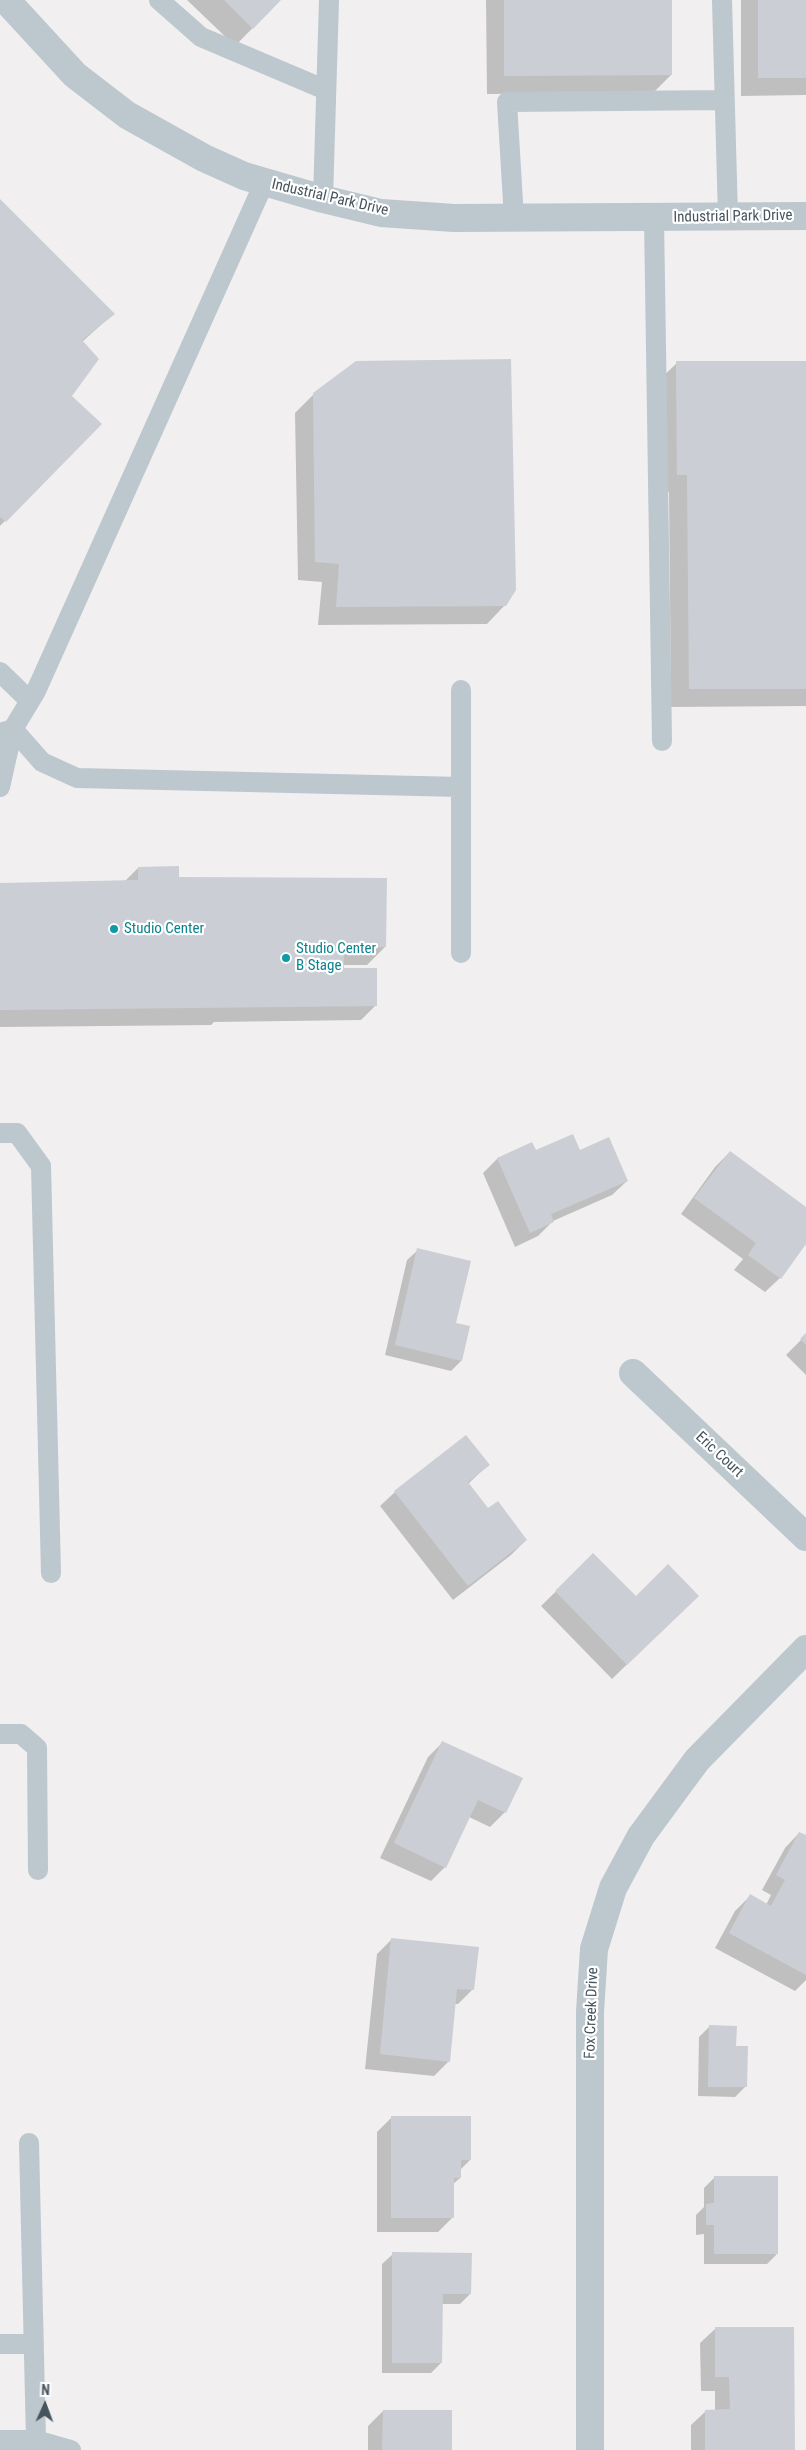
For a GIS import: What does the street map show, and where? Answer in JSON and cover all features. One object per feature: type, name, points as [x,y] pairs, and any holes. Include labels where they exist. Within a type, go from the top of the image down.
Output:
[{"type":"street","name":"Industrial Park Drive","points":[[6,0],[75,75],[127,115],[204,158],[264,183],[323,200],[381,212],[454,218],[806,216]]},
{"type":"street","name":"Eric Court","points":[[633,1373],[806,1537]]},
{"type":"street","name":"Fox Creek Drive","points":[[590,2450],[590,2021],[594,1949],[614,1888],[641,1836],[697,1760],[806,1649]]},
{"type":"lane","points":[[159,0],[201,37],[326,90]]},
{"type":"lane","points":[[323,200],[330,0]]},
{"type":"lane","points":[[722,0],[728,217]]},
{"type":"lane","points":[[514,219],[507,102],[724,100]]},
{"type":"lane","points":[[0,787],[7,731],[30,701],[264,183]]},
{"type":"lane","points":[[654,218],[662,741]]},
{"type":"lane","points":[[0,672],[30,701]]},
{"type":"lane","points":[[461,690],[461,953]]},
{"type":"lane","points":[[7,731],[42,762],[77,778],[461,787]]},
{"type":"lane","points":[[0,1133],[17,1133],[41,1166],[51,1573]]},
{"type":"lane","points":[[0,1734],[21,1734],[37,1748],[38,1870]]},
{"type":"lane","points":[[30,2143],[36,2440]]},
{"type":"lane","points":[[0,2344],[34,2344]]},
{"type":"lane","points":[[0,2440],[36,2440],[71,2450]]},
{"type":"building","points":[[224,0],[281,0],[253,29]]},
{"type":"building","points":[[504,0],[672,0],[672,75],[504,76]]},
{"type":"building","points":[[758,0],[806,0],[806,78],[758,78]]},
{"type":"building","points":[[0,199],[115,314],[82,340],[99,359],[72,396],[102,424],[6,522],[0,517]]},
{"type":"building","points":[[511,359],[516,590],[506,606],[336,607],[339,564],[315,562],[313,393],[356,361]]},
{"type":"building","points":[[676,361],[806,361],[806,689],[689,689],[687,475],[677,475]]},
{"type":"building","name":"Studio Center","points":[[179,866],[179,877],[387,878],[386,947],[344,948],[344,968],[377,968],[377,1006],[0,1010],[0,883],[138,880],[138,867]]},
{"type":"building","points":[[573,1134],[580,1150],[609,1137],[628,1181],[551,1214],[554,1222],[530,1233],[497,1158],[532,1142],[536,1150]]},
{"type":"building","points":[[730,1151],[806,1207],[806,1244],[781,1279],[748,1255],[756,1243],[694,1198]]},
{"type":"building","points":[[417,1248],[471,1261],[456,1323],[470,1326],[462,1361],[395,1345]]},
{"type":"building","points":[[806,1333],[806,1345],[800,1339]]},
{"type":"building","points":[[466,1435],[490,1465],[468,1482],[488,1508],[498,1501],[527,1540],[468,1586],[394,1491]]},
{"type":"building","points":[[593,1553],[636,1596],[668,1564],[699,1596],[627,1665],[555,1591]]},
{"type":"building","points":[[442,1741],[523,1778],[506,1813],[478,1800],[446,1868],[394,1843]]},
{"type":"building","points":[[799,1832],[806,1835],[806,1975],[729,1933],[750,1894],[771,1906],[785,1880],[776,1875]]},
{"type":"building","points":[[391,1938],[479,1947],[474,1990],[457,1989],[450,2062],[380,2054]]},
{"type":"building","points":[[709,2025],[737,2026],[736,2046],[748,2046],[747,2087],[708,2087]]},
{"type":"building","points":[[391,2116],[471,2116],[471,2160],[461,2160],[461,2178],[454,2178],[454,2218],[391,2218]]},
{"type":"building","points":[[714,2176],[778,2176],[778,2254],[714,2254],[714,2225],[706,2225],[706,2204],[714,2203]]},
{"type":"building","points":[[392,2252],[472,2253],[471,2294],[443,2294],[442,2363],[392,2363]]},
{"type":"building","points":[[715,2327],[794,2327],[795,2450],[705,2450],[705,2410],[730,2409],[729,2377],[715,2377]]},
{"type":"building","points":[[383,2410],[452,2410],[452,2450],[382,2450]]},
{"type":"place","name":"Studio Center","points":[[114,929]]},
{"type":"place","name":"Studio Center B Stage","points":[[286,958]]}]
